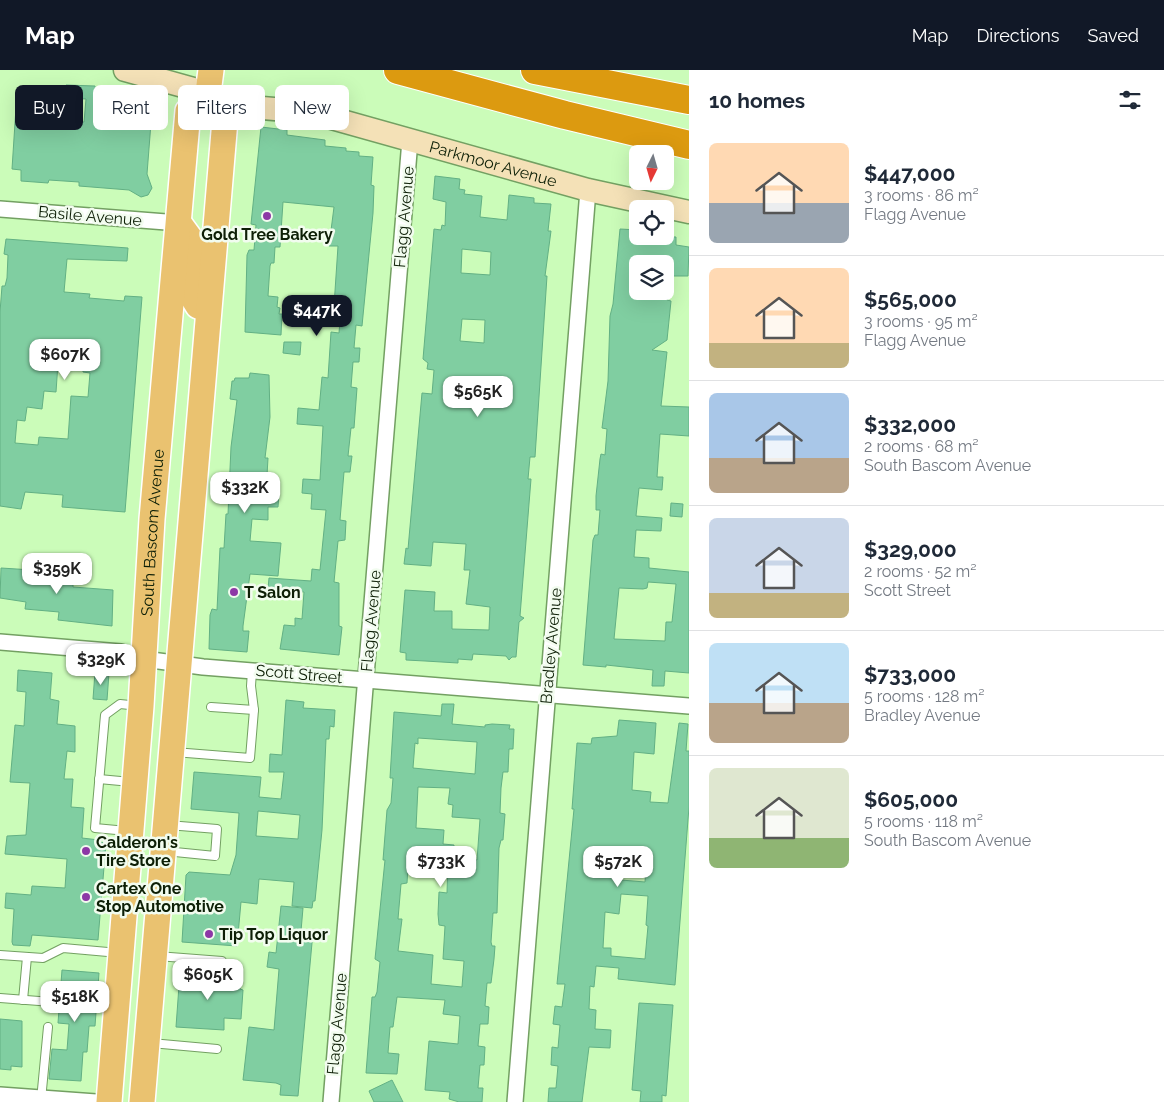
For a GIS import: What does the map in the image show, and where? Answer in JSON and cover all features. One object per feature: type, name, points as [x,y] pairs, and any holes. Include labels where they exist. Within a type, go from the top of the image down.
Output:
[{"type":"highway","points":[[398,70],[565,116],[689,145]]},
{"type":"highway","points":[[535,70],[689,100]]},
{"type":"main road","name":"South Bascom Avenue","points":[[109,1102],[141,706],[152,519],[188,111],[210,81]]},
{"type":"main road","points":[[142,1102],[225,120],[210,81]]},
{"type":"main road","points":[[179,223],[195,244],[193,298],[207,324]]},
{"type":"street","name":"Parkmoor Avenue","points":[[124,70],[210,81],[250,107],[310,112],[588,190],[689,212]]},
{"type":"street","name":"Flagg Avenue","points":[[331,1102],[410,140]]},
{"type":"street","name":"Bradley Avenue","points":[[515,1102],[588,190]]},
{"type":"street","name":"Basile Avenue","points":[[0,209],[179,223]]},
{"type":"street","name":"Scott Street","points":[[0,642],[121,652],[144,659],[252,671],[689,706]]},
{"type":"street","points":[[7,1098],[96,1102]]},
{"type":"lane","points":[[172,752],[250,758],[254,710],[251,686],[252,671]]},
{"type":"lane","points":[[130,831],[95,828],[99,779],[105,715],[120,704],[141,706]]},
{"type":"lane","points":[[211,706],[254,710]]},
{"type":"lane","points":[[99,779],[135,782]]},
{"type":"lane","points":[[164,851],[215,856],[217,829],[166,824]]},
{"type":"lane","points":[[0,956],[43,958],[63,948],[121,954]]},
{"type":"lane","points":[[155,956],[222,961]]},
{"type":"lane","points":[[23,1000],[27,957]]},
{"type":"lane","points":[[0,998],[52,1002]]},
{"type":"lane","points":[[41,1100],[48,1027]]},
{"type":"lane","points":[[148,1043],[217,1049]]},
{"type":"building","points":[[83,86],[93,86],[93,130],[150,130],[147,174],[152,188],[148,195],[141,197],[129,190],[79,186],[79,182],[49,180],[48,183],[21,181],[21,170],[12,169],[15,123],[15,130],[83,130],[86,99],[83,99]]},
{"type":"building","points":[[265,127],[287,130],[287,135],[325,140],[325,146],[346,148],[346,151],[359,152],[359,156],[373,157],[371,185],[374,186],[373,213],[362,326],[356,325],[354,348],[360,348],[359,362],[353,362],[351,387],[357,388],[354,428],[351,428],[348,456],[352,456],[350,472],[344,472],[340,520],[346,521],[345,540],[338,541],[334,582],[339,583],[339,626],[342,627],[339,655],[280,649],[284,625],[295,626],[295,618],[302,619],[304,592],[268,589],[269,578],[311,581],[312,569],[320,570],[326,510],[311,509],[312,494],[302,493],[303,479],[320,480],[323,426],[297,424],[298,408],[319,410],[322,377],[328,378],[331,332],[339,333],[341,307],[334,306],[338,246],[329,246],[334,207],[283,202],[280,247],[275,247],[274,263],[271,263],[270,266],[268,296],[278,297],[277,307],[280,308],[279,314],[282,314],[281,335],[245,332],[247,255],[249,250],[254,250],[256,225],[251,224],[261,130],[265,130]]},
{"type":"building","points":[[435,176],[460,179],[459,189],[465,190],[464,194],[482,196],[480,217],[507,220],[509,195],[534,198],[534,203],[551,204],[548,231],[551,231],[545,276],[547,276],[535,457],[530,457],[528,479],[531,479],[520,616],[524,618],[519,622],[516,657],[512,657],[509,660],[506,656],[473,654],[472,660],[458,659],[458,663],[406,660],[406,653],[400,652],[405,590],[435,592],[434,611],[452,611],[452,629],[489,630],[490,607],[466,604],[470,570],[464,570],[466,544],[433,542],[431,566],[404,564],[406,548],[408,549],[422,393],[432,394],[434,370],[427,369],[428,363],[423,359],[434,229],[441,230],[442,225],[445,226],[446,202],[433,199]],"holes":[[[462,249],[491,252],[490,275],[461,273]],[[462,319],[485,320],[484,343],[460,341]]]},
{"type":"building","points":[[620,229],[629,230],[629,245],[674,245],[674,237],[676,237],[676,245],[689,247],[688,276],[674,276],[674,255],[629,255],[629,300],[671,301],[667,340],[652,350],[667,352],[661,406],[689,407],[689,436],[660,434],[657,477],[663,477],[662,490],[639,488],[636,516],[662,518],[661,531],[636,530],[634,557],[649,558],[649,568],[689,572],[689,673],[665,671],[664,686],[652,686],[653,670],[606,665],[606,667],[583,665],[593,540],[595,535],[598,535],[600,510],[596,510],[596,496],[601,454],[605,455],[607,429],[602,428],[608,381],[610,316],[613,304]],"holes":[[[648,582],[676,584],[672,622],[666,622],[665,641],[614,639],[619,588],[643,589],[647,588]]]},
{"type":"building","points":[[6,239],[128,248],[127,261],[67,259],[64,292],[90,294],[89,298],[124,301],[125,296],[142,297],[125,512],[62,507],[63,495],[25,492],[21,509],[0,506],[0,312],[2,286],[5,286],[7,278],[8,255],[4,254]],"holes":[[[58,363],[83,365],[83,372],[90,373],[88,397],[71,396],[68,439],[39,437],[38,445],[15,443],[17,420],[25,421],[27,407],[42,409],[44,391],[56,392]]]},
{"type":"building","points":[[284,342],[301,342],[300,355],[283,353]]},
{"type":"building","points":[[250,373],[269,375],[270,417],[265,458],[268,458],[266,493],[279,494],[278,507],[268,507],[268,520],[252,519],[250,541],[281,543],[278,576],[250,574],[243,626],[243,631],[249,631],[247,652],[209,649],[210,615],[212,609],[217,610],[220,548],[224,548],[226,514],[228,514],[231,447],[237,400],[230,399],[232,381],[235,378],[249,378]]},
{"type":"building","points":[[671,503],[683,504],[682,517],[670,516]]},
{"type":"building","points":[[48,565],[67,567],[65,583],[73,583],[73,587],[113,590],[112,626],[58,620],[59,612],[25,609],[26,602],[0,598],[1,568],[48,571]]},
{"type":"building","points":[[18,670],[52,673],[50,699],[59,701],[57,724],[75,726],[75,752],[67,751],[64,779],[73,779],[71,807],[84,808],[82,838],[99,840],[99,842],[106,843],[98,940],[32,935],[30,946],[13,945],[12,942],[14,909],[5,908],[6,893],[31,895],[32,886],[65,888],[67,859],[5,854],[7,836],[26,835],[30,783],[10,782],[15,725],[24,726],[26,692],[17,691]]},
{"type":"building","points":[[95,672],[109,673],[107,700],[93,699]]},
{"type":"building","points":[[286,700],[304,702],[303,708],[335,710],[334,727],[330,726],[329,739],[326,739],[322,830],[315,901],[313,901],[312,908],[292,906],[294,882],[259,879],[257,904],[241,902],[237,946],[182,942],[186,875],[189,872],[230,875],[236,855],[239,813],[191,809],[194,772],[261,777],[259,797],[281,799],[284,772],[269,772],[270,754],[282,755]],"holes":[[[258,811],[300,815],[298,839],[256,836]]]},
{"type":"building","points":[[442,704],[454,704],[452,724],[485,727],[485,725],[492,724],[510,725],[509,729],[514,729],[513,749],[509,749],[508,772],[503,772],[501,788],[500,813],[505,814],[503,840],[501,840],[499,848],[497,913],[493,913],[491,942],[492,946],[495,946],[494,959],[491,983],[487,983],[485,1006],[489,1007],[488,1024],[480,1024],[478,1046],[485,1047],[484,1065],[480,1065],[478,1088],[483,1088],[482,1102],[459,1102],[449,1099],[450,1092],[425,1090],[429,1041],[458,1044],[460,1016],[443,1014],[445,1000],[397,997],[393,1027],[390,1027],[388,1053],[399,1054],[397,1074],[366,1073],[372,997],[375,997],[377,992],[380,962],[375,959],[385,860],[383,860],[387,810],[391,803],[393,778],[390,778],[394,712],[441,716]],"holes":[[[418,738],[477,742],[475,774],[413,768],[415,743],[418,744]],[[418,787],[450,788],[448,804],[453,805],[452,817],[480,819],[477,860],[453,858],[454,845],[443,844],[444,830],[416,828]],[[409,851],[436,853],[435,857],[448,858],[447,893],[439,892],[439,925],[445,926],[443,959],[464,961],[462,987],[431,984],[433,955],[398,951],[402,919],[398,919],[401,884],[407,883]]]},
{"type":"building","points":[[619,720],[656,723],[654,754],[634,752],[632,790],[651,792],[650,802],[668,803],[679,723],[688,724],[686,751],[689,751],[689,807],[675,985],[618,979],[619,968],[596,966],[594,987],[590,986],[589,1009],[596,1010],[595,1029],[611,1030],[610,1048],[589,1047],[582,1102],[548,1102],[549,1088],[556,1088],[558,1066],[551,1065],[552,1047],[558,1048],[560,1025],[553,1024],[555,1006],[562,1007],[565,984],[557,984],[574,809],[572,809],[577,743],[591,744],[592,738],[617,736]],"holes":[[[625,850],[647,850],[645,882],[621,880]],[[621,894],[648,896],[645,959],[611,956],[611,948],[603,948],[605,912],[619,914]]]},
{"type":"building","points":[[281,906],[303,908],[301,931],[313,932],[298,1096],[280,1095],[281,1085],[276,1083],[243,1080],[249,1027],[274,1030],[279,969],[267,967],[269,952],[276,953]]},
{"type":"building","points":[[62,970],[99,973],[95,1026],[89,1026],[87,1052],[83,1052],[81,1081],[49,1079],[52,1049],[67,1050],[69,1024],[58,1023]]},
{"type":"building","points":[[180,972],[228,976],[227,982],[241,983],[240,989],[243,990],[241,1019],[224,1018],[224,1030],[176,1027]]},
{"type":"building","points":[[639,1003],[673,1005],[666,1096],[662,1095],[662,1102],[640,1102],[641,1091],[632,1090]]},
{"type":"building","points":[[0,1019],[22,1021],[22,1067],[11,1066],[11,1070],[0,1069]]},
{"type":"building","points":[[392,1080],[403,1102],[374,1102],[369,1091]]},
{"type":"place","name":"Gold Tree Bakery","points":[[267,216]]},
{"type":"place","name":"T Salon","points":[[234,592]]},
{"type":"place","name":"Calderon's Tire Store","points":[[86,851]]},
{"type":"place","name":"Cartex One Stop Automotive","points":[[86,897]]},
{"type":"place","name":"Tip Top Liquor","points":[[209,934]]}]
